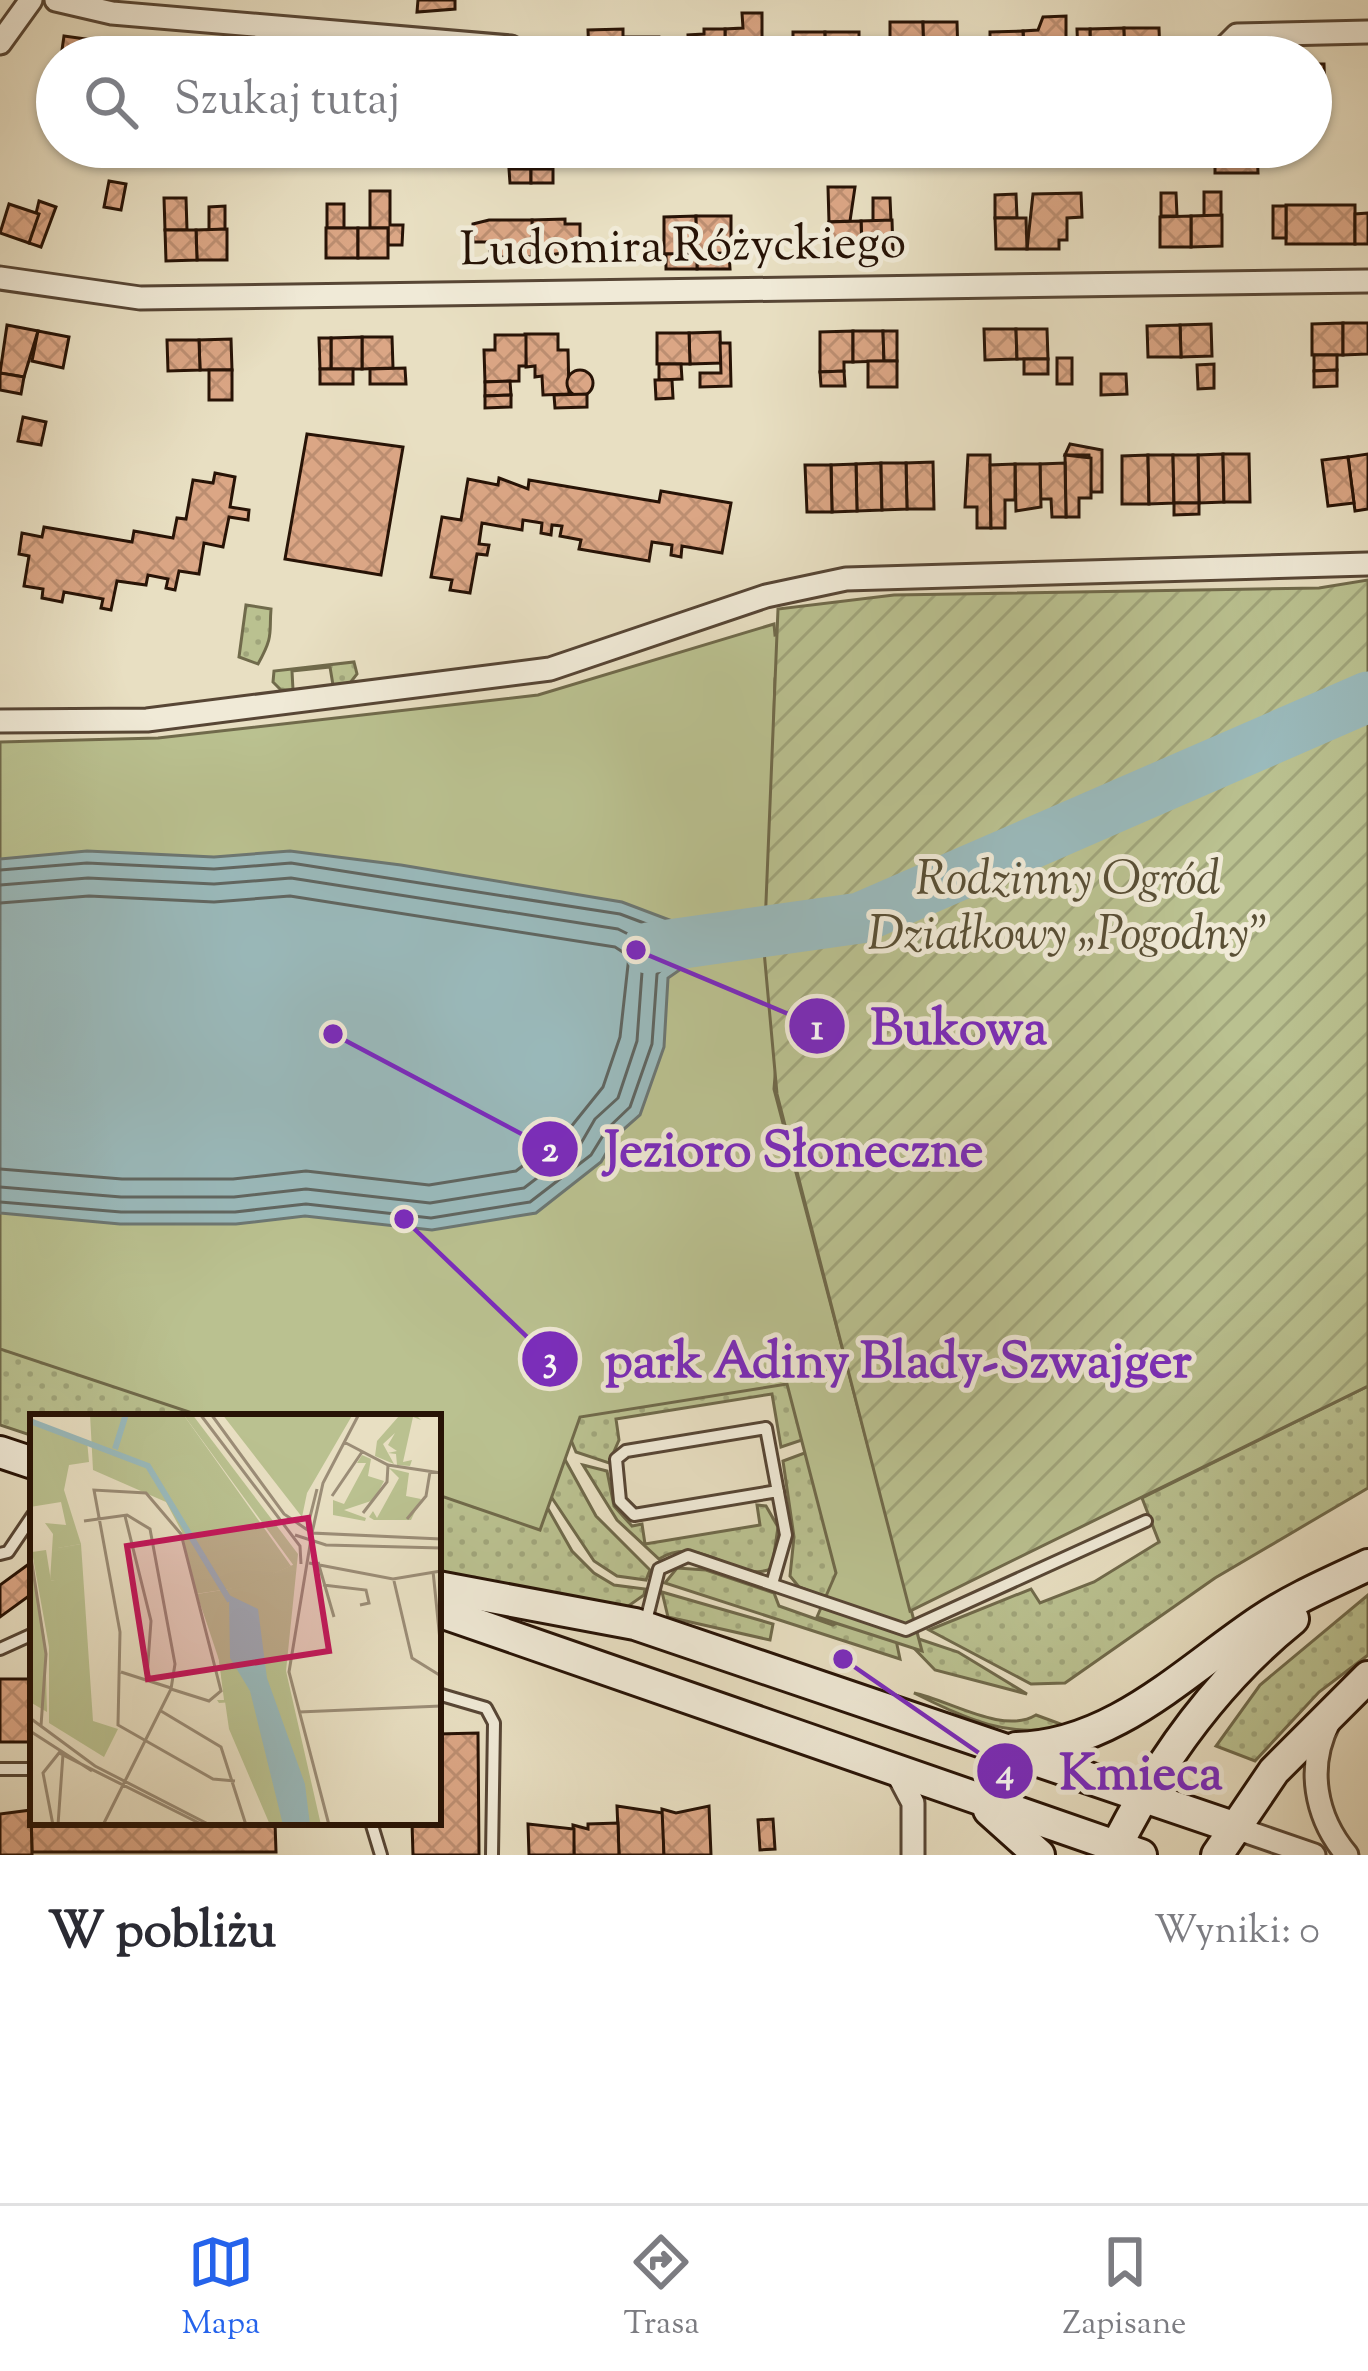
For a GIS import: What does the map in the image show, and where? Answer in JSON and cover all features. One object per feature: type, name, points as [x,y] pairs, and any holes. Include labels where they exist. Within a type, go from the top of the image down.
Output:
[{"type":"main road","points":[[0,1452],[30,1462]]},
{"type":"main road","points":[[996,1745],[1052,1746],[1100,1730],[1265,1618],[1368,1566]]},
{"type":"main road","points":[[441,1612],[1123,1852],[1144,1797],[1186,1730],[1239,1668],[1300,1612],[1368,1566]]},
{"type":"main road","points":[[441,1588],[644,1627],[1233,1827]]},
{"type":"main road","points":[[1217,1855],[1274,1771],[1359,1685]]},
{"type":"main road","points":[[958,1792],[1015,1829],[1039,1855]]},
{"type":"street","points":[[0,43],[31,0]]},
{"type":"street","points":[[56,0],[112,13],[382,36]]},
{"type":"street","points":[[1236,36],[1368,32]]},
{"type":"street","name":"Ludomira Różyckiego","points":[[0,278],[140,298],[1368,281]]},
{"type":"street","points":[[0,721],[147,720],[550,669],[766,596],[846,579],[1368,564]]},
{"type":"street","points":[[1347,1855],[1322,1809],[1316,1759],[1333,1714],[1359,1685]]},
{"type":"street","points":[[894,1769],[913,1803],[913,1855]]},
{"type":"street","points":[[1233,1827],[1314,1855]]},
{"type":"lane","points":[[772,1584],[786,1535],[778,1491],[766,1428],[626,1450],[614,1470],[620,1501],[634,1515],[778,1491]]},
{"type":"lane","points":[[0,1554],[16,1543],[30,1520]]},
{"type":"lane","points":[[644,1627],[658,1569],[688,1556],[906,1630],[1146,1521]]},
{"type":"lane","points":[[0,1648],[30,1635]]},
{"type":"lane","points":[[441,1695],[486,1708],[494,1723],[492,1855]]},
{"type":"lane","points":[[372,1825],[381,1855]]},
{"type":"green space","name":"Rodzinny Ogród Działkowy „Pogodny”","points":[[1368,580],[1368,1386],[910,1611],[777,1094],[764,951],[778,609],[894,595],[1319,588]]},
{"type":"green space","points":[[246,605],[271,609],[269,640],[258,664],[239,657]]},
{"type":"green space","points":[[774,624],[775,635],[784,634],[775,679],[769,904],[786,937],[774,1089],[922,1651],[817,1617],[836,1573],[787,1384],[580,1417],[540,1530],[441,1496],[441,1414],[195,1414],[0,1349],[0,742],[158,738],[538,695]]},
{"type":"green space","points":[[354,662],[357,674],[350,683],[333,685],[330,667],[292,671],[293,690],[281,690],[273,682],[274,671]]},
{"type":"green space","points":[[695,1250],[823,1433],[781,1447],[772,1394],[616,1419],[619,1440],[609,1463],[576,1452],[559,1411]]},
{"type":"green space","points":[[0,1303],[278,1414],[30,1414],[30,1435],[0,1425]]},
{"type":"green space","points":[[176,1303],[563,1456],[596,1516],[650,1570],[646,1580],[617,1576],[594,1561],[550,1495],[441,1419],[441,1414],[431,1414]]},
{"type":"green space","points":[[1368,1386],[1368,1488],[1215,1578],[1065,1683],[1031,1684],[929,1630],[1031,1589],[1040,1603],[1094,1582],[1159,1542],[1142,1498]]},
{"type":"green space","points":[[826,1445],[856,1609],[799,1587],[790,1576],[794,1537],[783,1461]]},
{"type":"green space","points":[[441,1464],[547,1507],[572,1551],[594,1573],[614,1585],[645,1589],[627,1607],[441,1574]]},
{"type":"green space","points":[[583,1465],[607,1471],[614,1506],[632,1526],[642,1524],[645,1544],[760,1525],[757,1505],[766,1506],[778,1527],[772,1568],[747,1570],[690,1552],[659,1559],[617,1520]]},
{"type":"green space","points":[[677,1568],[706,1570],[774,1593],[779,1606],[833,1625],[843,1619],[896,1640],[900,1659],[665,1583]]},
{"type":"green space","points":[[662,1592],[773,1624],[770,1640],[668,1617]]},
{"type":"green space","points":[[1368,1595],[1368,1655],[1319,1692],[1255,1761],[1216,1746],[1260,1685]]},
{"type":"green space","points":[[916,1638],[958,1652],[1027,1694],[935,1670],[909,1643]]},
{"type":"green space","points":[[914,1693],[992,1719],[1023,1720],[1036,1715],[1066,1726],[1006,1728],[969,1718]]},
{"type":"water","points":[[87,851],[214,857],[290,851],[401,865],[622,902],[675,922],[686,934],[717,934],[720,942],[668,978],[664,1047],[640,1115],[616,1136],[601,1162],[536,1213],[432,1230],[305,1216],[236,1224],[120,1224],[0,1213],[0,859]]},
{"type":"building","points":[[418,0],[455,0],[455,9],[417,12]]},
{"type":"building","points":[[742,13],[762,13],[762,36],[725,36],[725,29],[743,28]]},
{"type":"building","points":[[1066,16],[1066,36],[1023,36],[1023,31],[1038,30],[1043,17]]},
{"type":"building","points":[[890,22],[923,22],[923,36],[890,36]]},
{"type":"building","points":[[923,22],[957,22],[957,36],[923,36]]},
{"type":"building","points":[[1124,28],[1124,36],[1090,36],[1090,29]]},
{"type":"building","points":[[1124,28],[1159,28],[1159,36],[1124,36]]},
{"type":"building","points":[[623,29],[623,36],[588,36],[588,30]]},
{"type":"building","points":[[704,29],[725,29],[725,36],[688,36],[704,34]]},
{"type":"building","points":[[1077,29],[1090,29],[1090,36],[1077,36]]},
{"type":"building","points":[[1023,31],[1023,36],[990,36],[990,32]]},
{"type":"building","points":[[793,32],[825,32],[825,36],[793,36]]},
{"type":"building","points":[[825,32],[859,32],[859,36],[825,36]]},
{"type":"building","points":[[1215,168],[1258,168],[1258,173],[1215,173]]},
{"type":"building","points":[[509,169],[531,169],[531,183],[510,183]]},
{"type":"building","points":[[531,169],[553,169],[553,183],[531,183]]},
{"type":"building","points":[[109,181],[126,184],[121,210],[104,207]]},
{"type":"building","points":[[828,187],[855,187],[850,221],[829,222]]},
{"type":"building","points":[[370,191],[390,191],[390,225],[403,225],[402,245],[388,245],[388,228],[370,228]]},
{"type":"building","points":[[1204,192],[1221,192],[1221,216],[1204,216]]},
{"type":"building","points":[[1081,193],[1082,217],[1067,218],[1067,240],[1059,240],[1059,249],[1027,249],[1033,194]]},
{"type":"building","points":[[1161,193],[1176,193],[1177,216],[1161,216]]},
{"type":"building","points":[[1016,194],[1017,218],[995,218],[995,195]]},
{"type":"building","points":[[164,198],[186,198],[187,230],[165,230]]},
{"type":"building","points":[[873,198],[890,198],[891,221],[873,221]]},
{"type":"building","points":[[39,201],[56,207],[41,247],[29,243]]},
{"type":"building","points":[[9,204],[39,214],[29,243],[0,233]]},
{"type":"building","points":[[327,204],[344,204],[344,228],[327,228]]},
{"type":"building","points":[[1286,205],[1355,205],[1355,244],[1286,244]]},
{"type":"building","points":[[225,206],[225,229],[209,230],[209,207]]},
{"type":"building","points":[[1273,206],[1286,206],[1286,238],[1273,238]]},
{"type":"building","points":[[1368,213],[1368,244],[1355,244],[1355,214]]},
{"type":"building","points":[[1222,215],[1222,246],[1191,247],[1191,216]]},
{"type":"building","points":[[696,216],[697,254],[664,254],[664,217]]},
{"type":"building","points":[[696,216],[731,216],[731,253],[697,254]]},
{"type":"building","points":[[1191,216],[1191,247],[1160,247],[1160,217]]},
{"type":"building","points":[[995,218],[1026,218],[1027,249],[996,249]]},
{"type":"building","points":[[565,219],[565,224],[580,224],[580,251],[532,257],[532,220]]},
{"type":"building","points":[[532,220],[532,257],[490,257],[489,242],[473,242],[473,224]]},
{"type":"building","points":[[892,220],[893,252],[862,252],[861,221]]},
{"type":"building","points":[[861,221],[862,252],[829,253],[829,222]]},
{"type":"building","points":[[326,228],[358,228],[358,258],[326,258]]},
{"type":"building","points":[[358,228],[388,228],[388,258],[358,258]]},
{"type":"building","points":[[227,229],[227,260],[197,260],[196,230]]},
{"type":"building","points":[[165,230],[196,230],[197,260],[166,261]]},
{"type":"building","points":[[729,253],[730,269],[697,269],[697,254]]},
{"type":"building","points":[[666,254],[697,254],[697,269],[666,269]]},
{"type":"building","points":[[1343,323],[1343,355],[1312,355],[1312,324]]},
{"type":"building","points":[[1343,323],[1368,323],[1368,354],[1343,355]]},
{"type":"building","points":[[1211,324],[1212,356],[1181,357],[1180,325]]},
{"type":"building","points":[[7,325],[38,331],[24,377],[0,373]]},
{"type":"building","points":[[1180,325],[1181,357],[1148,357],[1147,326]]},
{"type":"building","points":[[984,329],[1016,329],[1017,359],[985,360]]},
{"type":"building","points":[[1016,329],[1047,329],[1048,359],[1017,359]]},
{"type":"building","points":[[38,331],[69,337],[63,368],[32,361]]},
{"type":"building","points":[[853,331],[853,362],[844,362],[844,371],[820,372],[820,332]]},
{"type":"building","points":[[853,331],[883,331],[884,361],[853,362]]},
{"type":"building","points":[[883,331],[897,331],[897,361],[884,361]]},
{"type":"building","points":[[720,332],[721,363],[690,364],[689,333]]},
{"type":"building","points":[[657,333],[689,333],[690,364],[657,364]]},
{"type":"building","points":[[525,334],[558,334],[558,350],[568,350],[569,394],[543,395],[542,376],[535,377],[535,366],[526,367]]},
{"type":"building","points":[[495,335],[526,335],[526,366],[519,366],[519,381],[485,382],[484,350],[495,350]]},
{"type":"building","points":[[362,337],[392,337],[393,368],[362,369]]},
{"type":"building","points":[[362,337],[362,369],[331,369],[331,338]]},
{"type":"building","points":[[319,338],[331,338],[331,369],[320,369]]},
{"type":"building","points":[[231,339],[232,370],[200,370],[199,340]]},
{"type":"building","points":[[167,340],[199,340],[200,370],[168,371]]},
{"type":"building","points":[[720,343],[730,343],[731,386],[700,387],[700,373],[721,373]]},
{"type":"building","points":[[1314,355],[1337,355],[1337,370],[1314,371]]},
{"type":"building","points":[[1057,358],[1072,358],[1072,384],[1057,384]]},
{"type":"building","points":[[1024,359],[1048,359],[1048,374],[1024,374]]},
{"type":"building","points":[[868,361],[897,361],[897,387],[868,387]]},
{"type":"building","points":[[659,364],[681,364],[682,379],[659,380]]},
{"type":"building","points":[[1214,364],[1214,388],[1198,389],[1197,365]]},
{"type":"building","points":[[405,368],[406,384],[370,384],[370,369]]},
{"type":"building","points":[[320,369],[353,369],[353,384],[320,384]]},
{"type":"building","points":[[209,370],[232,370],[232,400],[209,400]]},
{"type":"building","points":[[580,370],[593,383],[580,396],[567,383]]},
{"type":"building","points":[[1337,370],[1337,386],[1314,387],[1314,371]]},
{"type":"building","points":[[844,371],[845,386],[821,386],[820,372]]},
{"type":"building","points":[[0,373],[24,377],[21,394],[0,390]]},
{"type":"building","points":[[1101,374],[1126,374],[1127,394],[1101,395]]},
{"type":"building","points":[[655,380],[672,380],[673,398],[656,399]]},
{"type":"building","points":[[510,381],[511,395],[485,396],[485,382]]},
{"type":"building","points":[[587,394],[587,407],[555,408],[554,395]]},
{"type":"building","points":[[511,395],[511,407],[485,408],[485,396]]},
{"type":"building","points":[[23,417],[46,422],[41,445],[18,441]]},
{"type":"building","points":[[307,434],[403,447],[381,575],[285,559]]},
{"type":"building","points":[[1070,444],[1102,450],[1102,492],[1091,492],[1089,455],[1065,455]]},
{"type":"building","points":[[1223,454],[1224,502],[1199,503],[1198,455]]},
{"type":"building","points":[[1223,454],[1249,454],[1250,502],[1224,502]]},
{"type":"building","points":[[1368,454],[1368,509],[1355,511],[1348,457]]},
{"type":"building","points":[[968,455],[990,455],[991,528],[977,528],[977,507],[965,507]]},
{"type":"building","points":[[1065,455],[1091,458],[1091,498],[1079,498],[1079,517],[1066,517]]},
{"type":"building","points":[[1148,455],[1149,504],[1122,504],[1122,456]]},
{"type":"building","points":[[1148,455],[1173,455],[1174,503],[1149,504]]},
{"type":"building","points":[[1173,455],[1198,455],[1199,503],[1174,503]]},
{"type":"building","points":[[1348,457],[1354,503],[1328,506],[1322,460]]},
{"type":"building","points":[[933,462],[934,509],[907,509],[906,463]]},
{"type":"building","points":[[881,463],[882,510],[857,511],[856,464]]},
{"type":"building","points":[[881,463],[906,463],[907,509],[882,510]]},
{"type":"building","points":[[1065,463],[1066,517],[1052,517],[1051,499],[1040,499],[1040,464]]},
{"type":"building","points":[[856,464],[857,511],[832,512],[831,465]]},
{"type":"building","points":[[1015,464],[1040,464],[1041,507],[1016,511]]},
{"type":"building","points":[[1015,464],[1015,500],[1005,500],[1005,528],[991,528],[990,465]]},
{"type":"building","points":[[805,465],[831,465],[832,512],[807,512]]},
{"type":"building","points":[[215,473],[235,477],[230,507],[249,510],[248,520],[229,517],[223,547],[204,543],[199,574],[179,571],[175,590],[166,588],[168,579],[148,575],[146,585],[117,581],[111,610],[101,608],[103,599],[64,592],[62,602],[42,598],[43,589],[24,586],[29,556],[19,554],[22,533],[42,537],[44,527],[132,542],[134,531],[173,538],[177,518],[186,519],[193,480],[213,483]]},
{"type":"building","points":[[499,478],[528,489],[529,480],[659,502],[661,491],[731,503],[722,553],[682,546],[681,557],[671,555],[672,545],[652,542],[649,561],[579,549],[581,540],[560,536],[562,526],[552,525],[551,535],[541,533],[542,523],[523,520],[522,530],[482,523],[479,544],[489,545],[487,555],[477,554],[470,593],[450,590],[452,580],[431,577],[442,517],[461,520],[468,479],[498,485]]},
{"type":"building","points":[[1174,503],[1199,503],[1199,514],[1174,515]]},
{"type":"building","points":[[30,1563],[30,1595],[0,1617],[0,1585]]},
{"type":"building","points":[[0,1679],[30,1679],[30,1742],[0,1742]]},
{"type":"building","points":[[478,1733],[479,1855],[413,1855],[412,1825],[441,1825],[441,1734]]},
{"type":"building","points":[[617,1806],[663,1813],[664,1855],[619,1855]]},
{"type":"building","points":[[709,1806],[711,1855],[664,1855],[662,1809],[676,1813]]},
{"type":"building","points":[[30,1810],[32,1855],[0,1855],[0,1814]]},
{"type":"building","points":[[773,1819],[775,1849],[760,1850],[758,1820]]},
{"type":"building","points":[[618,1823],[619,1855],[574,1855],[573,1825],[588,1829],[588,1824]]},
{"type":"building","points":[[528,1824],[574,1829],[574,1855],[529,1855]]},
{"type":"building","points":[[31,1825],[275,1825],[276,1852],[32,1852]]},
{"type":"waterway","points":[[648,948],[860,918],[1368,697]]},
{"type":"place","name":"Bukowa","points":[[636,950]]},
{"type":"place","name":"Jezioro Słoneczne","points":[[333,1034]]},
{"type":"place","name":"park Adiny Blady-Szwajger","points":[[404,1219]]},
{"type":"place","name":"Kmieca","points":[[843,1659]]}]
